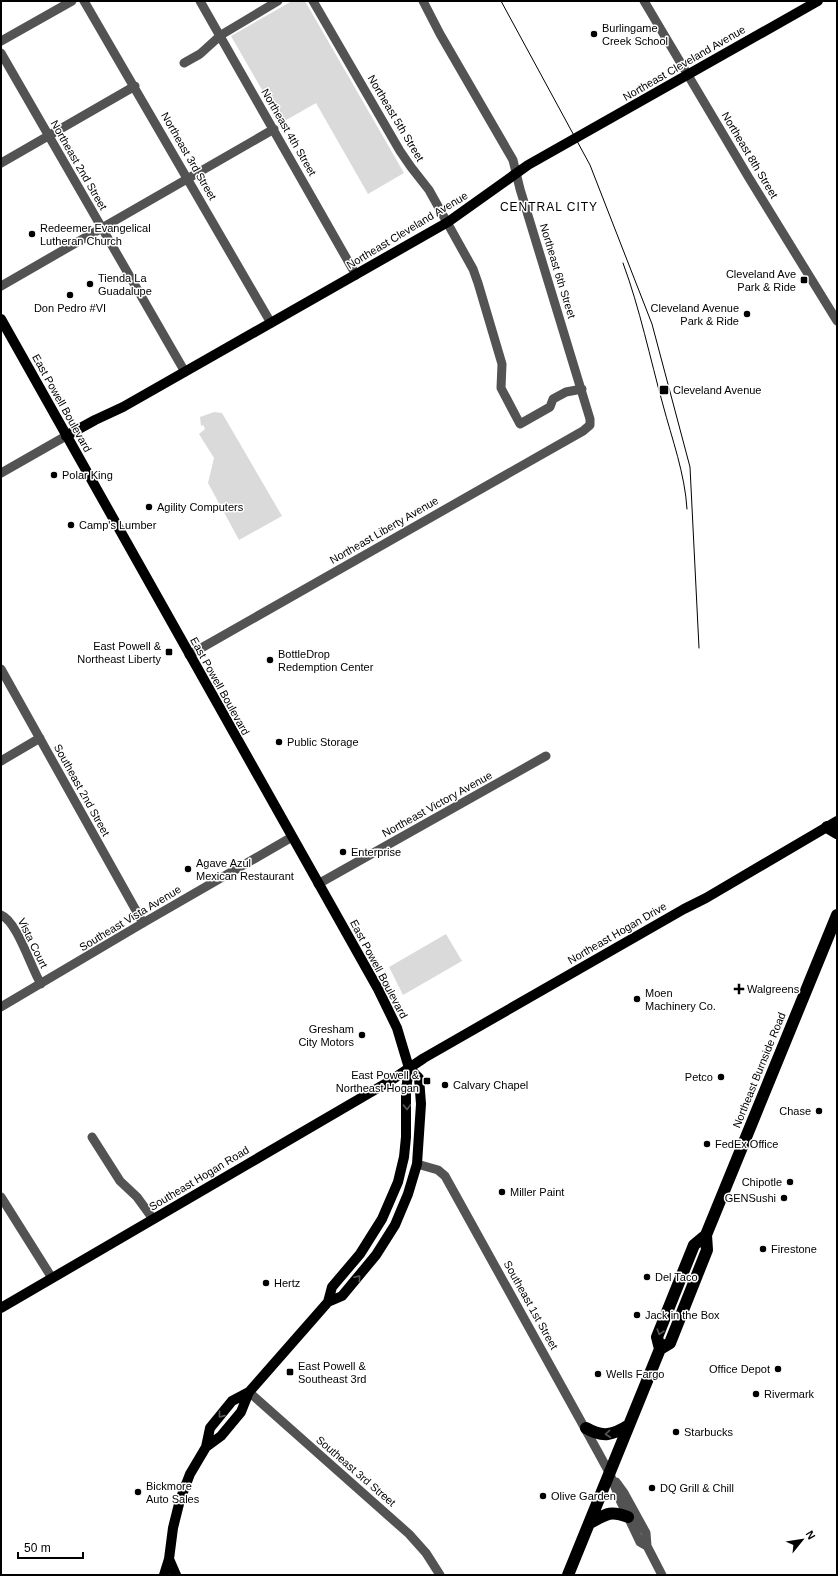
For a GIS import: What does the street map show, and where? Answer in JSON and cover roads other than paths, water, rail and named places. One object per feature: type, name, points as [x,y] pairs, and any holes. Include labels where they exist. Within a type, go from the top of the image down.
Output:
[{"type":"highway","name":"Northeast Burnside Road","points":[[660,1349],[670,1343],[707,1250],[706,1235],[837,915]]},
{"type":"highway","name":"Northeast Burnside Road","points":[[568,1575],[660,1349],[657,1337],[694,1245],[706,1235]]},
{"type":"highway","points":[[677,1325],[674,1322],[673,1317],[685,1286],[686,1267]]},
{"type":"highway","points":[[586,1428],[593,1433],[605,1435],[619,1431],[629,1425]]},
{"type":"highway","points":[[590,1523],[610,1513],[616,1512],[628,1516]]},
{"type":"main road","name":"Northeast Cleveland Avenue","points":[[66,436],[123,407],[448,222],[516,173],[818,1]]},
{"type":"main road","name":"East Powell Boulevard","points":[[1,319],[386,1005],[401,1041],[409,1068],[406,1090],[406,1137],[404,1157],[398,1182],[389,1206],[371,1239],[332,1288],[328,1302],[249,1392],[241,1412],[221,1436],[206,1447]]},
{"type":"main road","name":"Northeast Hogan Drive","points":[[409,1068],[684,908],[706,898],[834,827]]},
{"type":"main road","name":"East Powell Boulevard","points":[[328,1302],[342,1296],[362,1273],[385,1241],[401,1212],[417,1164],[422,1104],[419,1078],[409,1068]]},
{"type":"main road","name":"Southeast Hogan Road","points":[[1,1308],[409,1068]]},
{"type":"main road","points":[[389,1206],[401,1212]]},
{"type":"main road","name":"East Powell Boulevard","points":[[164,1575],[169,1559],[173,1528],[180,1500],[190,1474],[206,1447],[210,1428],[232,1401],[249,1392]]},
{"type":"main road","points":[[169,1559],[176,1575]]},
{"type":"street","points":[[1,41],[72,1]]},
{"type":"street","name":"Northeast 3rd Street","points":[[84,1],[271,323]]},
{"type":"street","name":"Northeast 4th Street","points":[[200,1],[356,275]]},
{"type":"street","points":[[184,63],[200,54],[221,36],[278,1]]},
{"type":"street","name":"Northeast 5th Street","points":[[313,1],[400,151],[411,168],[423,181],[448,222],[478,283],[502,364],[501,388],[520,424],[550,407],[553,399],[566,392],[582,389]]},
{"type":"street","name":"Northeast 6th Street","points":[[423,1],[440,34],[513,160],[520,189],[582,389],[590,419],[590,425]]},
{"type":"street","name":"Northeast 8th Street","points":[[644,1],[749,178],[837,321]]},
{"type":"street","name":"Northeast 2nd Street","points":[[1,53],[185,372]]},
{"type":"street","points":[[1,163],[134,86]]},
{"type":"street","points":[[1,286],[274,129]]},
{"type":"street","name":"Northeast Liberty Avenue","points":[[189,655],[583,431],[590,425]]},
{"type":"street","points":[[1,473],[66,436]]},
{"type":"street","name":"Southeast 2nd Street","points":[[1,669],[103,853],[144,923]]},
{"type":"street","points":[[1,761],[40,738]]},
{"type":"street","name":"Northeast Victory Avenue","points":[[318,884],[546,756]]},
{"type":"street","name":"Southeast Vista Avenue","points":[[1,1007],[292,837]]},
{"type":"street","name":"Vista Court","points":[[1,915],[10,922],[17,933],[34,973],[41,984]]},
{"type":"street","points":[[92,1137],[120,1180],[137,1197],[153,1219]]},
{"type":"street","name":"Southeast 1st Street","points":[[417,1164],[438,1170],[445,1176],[586,1428],[610,1474],[620,1500],[640,1542],[647,1546]]},
{"type":"street","points":[[1,1197],[52,1278]]},
{"type":"street","name":"Southeast 3rd Street","points":[[249,1392],[409,1534],[426,1553],[440,1575]]},
{"type":"street","name":"Southeast 1st Street","points":[[610,1474],[624,1493],[646,1533],[647,1546],[662,1575]]},
{"type":"tram line","points":[[501,1],[590,165],[652,324],[690,467],[699,648]]},
{"type":"tram line","points":[[623,263],[640,316],[678,457],[684,483],[687,509]]},
{"type":"place","name":"Burlingame Creek School","points":[[594,34]]},
{"type":"place","name":"Redeemer Evangelical Lutheran Church","points":[[32,234]]},
{"type":"place","name":"Cleveland Ave Park & Ride","points":[[804,280]]},
{"type":"place","name":"Tienda La Guadalupe","points":[[90,284]]},
{"type":"place","name":"Don Pedro #VI","points":[[70,295]]},
{"type":"place","name":"Cleveland Avenue Park & Ride","points":[[747,314]]},
{"type":"place","name":"Cleveland Avenue","points":[[664,390]]},
{"type":"place","name":"Polar King","points":[[54,475]]},
{"type":"place","name":"Agility Computers","points":[[149,507]]},
{"type":"place","name":"Camp's Lumber","points":[[71,525]]},
{"type":"place","name":"East Powell & Northeast Liberty","points":[[169,652]]},
{"type":"place","name":"BottleDrop Redemption Center","points":[[270,660]]},
{"type":"place","name":"Public Storage","points":[[279,742]]},
{"type":"place","name":"Enterprise","points":[[343,852]]},
{"type":"place","name":"Agave Azul Mexican Restaurant","points":[[188,869]]},
{"type":"place","name":"Walgreens","points":[[739,989]]},
{"type":"place","name":"Moen Machinery Co.","points":[[637,999]]},
{"type":"place","name":"Gresham City Motors","points":[[362,1035]]},
{"type":"place","name":"Petco","points":[[721,1077]]},
{"type":"place","name":"East Powell & Northeast Hogan","points":[[427,1081]]},
{"type":"place","name":"Calvary Chapel","points":[[445,1085]]},
{"type":"place","name":"Chase","points":[[819,1111]]},
{"type":"place","name":"FedEx Office","points":[[707,1144]]},
{"type":"place","name":"Chipotle","points":[[790,1182]]},
{"type":"place","name":"Miller Paint","points":[[502,1192]]},
{"type":"place","name":"GENSushi","points":[[784,1198]]},
{"type":"place","name":"Firestone","points":[[763,1249]]},
{"type":"place","name":"Del Taco","points":[[647,1277]]},
{"type":"place","name":"Hertz","points":[[266,1283]]},
{"type":"place","name":"Jack in the Box","points":[[637,1315]]},
{"type":"place","name":"Office Depot","points":[[778,1369]]},
{"type":"place","name":"East Powell & Southeast 3rd","points":[[290,1372]]},
{"type":"place","name":"Wells Fargo","points":[[598,1374]]},
{"type":"place","name":"Rivermark","points":[[756,1394]]},
{"type":"place","name":"Starbucks","points":[[676,1432]]},
{"type":"place","name":"DQ Grill & Chill","points":[[652,1488]]},
{"type":"place","name":"Bickmore Auto Sales","points":[[138,1492]]},
{"type":"place","name":"Olive Garden","points":[[543,1496]]},
{"type":"district","name":"CENTRAL CITY","points":[[549,207]]}]
